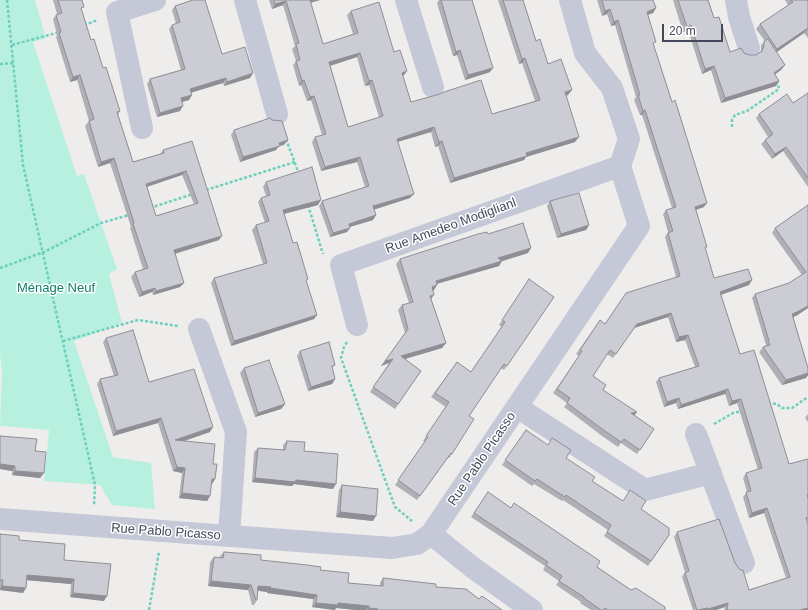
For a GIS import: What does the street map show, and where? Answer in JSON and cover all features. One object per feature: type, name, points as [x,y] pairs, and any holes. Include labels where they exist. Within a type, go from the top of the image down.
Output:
[{"type":"street","points":[[142,128],[117,12],[156,0]]},
{"type":"street","points":[[245,0],[277,114]]},
{"type":"street","points":[[406,0],[432,87]]},
{"type":"street","points":[[570,0],[585,53],[612,88],[629,139],[620,166]]},
{"type":"street","points":[[736,0],[739,17],[749,48]]},
{"type":"street","name":"Rue Amedeo Modiglianl","points":[[341,265],[620,166]]},
{"type":"street","name":"Rue Pablo Picasso","points":[[0,519],[392,548],[417,544],[431,534],[639,226],[620,166]]},
{"type":"street","points":[[341,265],[357,325]]},
{"type":"street","points":[[199,329],[236,432],[229,536]]},
{"type":"street","points":[[517,407],[645,490],[711,473]]},
{"type":"street","points":[[696,434],[744,563]]},
{"type":"street","points":[[431,534],[472,567],[532,610]]},
{"type":"path","points":[[7,0],[23,165],[44,252],[95,485],[92,526]]},
{"type":"path","points":[[80,26],[95,22],[117,12]]},
{"type":"path","points":[[12,45],[65,30]]},
{"type":"path","points":[[0,64],[14,63]]},
{"type":"path","points":[[732,127],[732,120],[736,115],[747,111],[779,89],[778,82],[773,76]]},
{"type":"path","points":[[277,114],[300,176]]},
{"type":"path","points":[[206,190],[295,162]]},
{"type":"path","points":[[146,209],[198,193]]},
{"type":"path","points":[[306,198],[326,262],[341,265]]},
{"type":"path","points":[[0,268],[44,252],[101,223],[131,214]]},
{"type":"path","points":[[63,341],[138,320],[199,329]]},
{"type":"path","points":[[357,325],[344,347],[341,358],[395,507],[411,521],[431,534]]},
{"type":"path","points":[[763,405],[770,402],[778,404],[782,408],[792,408],[808,397]]},
{"type":"path","points":[[696,434],[734,413],[748,409]]},
{"type":"path","points":[[149,610],[162,531]]},
{"type":"green space","name":"Ménage Neuf","points":[[0,0],[35,0],[46,38],[33,42],[77,176],[84,174],[117,269],[109,274],[122,323],[74,341],[113,457],[151,463],[155,509],[112,505],[100,485],[44,481],[49,430],[0,426],[2,371],[0,354]]},
{"type":"building","points":[[58,0],[82,0],[84,7],[81,8],[91,40],[94,39],[103,68],[106,67],[120,111],[117,112],[133,162],[164,153],[163,150],[192,141],[222,236],[174,250],[184,283],[156,291],[155,288],[142,292],[135,272],[148,268],[133,224],[134,223],[114,158],[101,162],[89,121],[94,119],[80,75],[73,77],[59,33],[61,32],[56,15],[62,13]],"holes":[[[186,171],[198,203],[156,216],[146,184]]]},
{"type":"building","points":[[193,0],[205,0],[222,54],[245,47],[253,73],[227,82],[226,78],[190,89],[192,95],[181,98],[183,106],[160,113],[150,79],[185,69],[172,25],[180,22],[175,6]]},
{"type":"building","points":[[274,0],[310,0],[323,44],[358,33],[351,11],[379,2],[394,52],[400,50],[407,71],[402,73],[411,102],[481,80],[492,114],[540,100],[525,58],[522,59],[503,0],[523,0],[536,41],[540,39],[548,64],[561,59],[572,90],[565,92],[579,137],[526,153],[527,156],[454,178],[442,141],[439,142],[434,127],[397,139],[414,194],[373,206],[376,215],[349,224],[350,228],[333,233],[322,201],[369,186],[360,157],[325,167],[315,137],[326,134],[314,96],[310,97],[304,80],[302,81],[296,61],[300,60],[296,44],[299,43],[286,1],[275,4]],"holes":[[[360,53],[369,81],[372,80],[383,116],[348,127],[329,62]]]},
{"type":"building","points":[[441,0],[472,0],[493,68],[468,75],[460,50],[456,52]]},
{"type":"building","points":[[602,0],[653,0],[656,8],[647,12],[656,42],[653,43],[672,102],[675,100],[707,203],[695,207],[707,247],[705,247],[714,278],[748,269],[752,280],[720,292],[740,354],[754,350],[789,464],[808,459],[808,517],[806,518],[808,525],[808,608],[799,610],[727,610],[728,603],[708,609],[697,610],[685,573],[689,571],[677,532],[719,519],[735,563],[740,570],[743,570],[749,590],[790,577],[767,508],[752,513],[746,492],[751,491],[746,473],[762,468],[741,399],[732,401],[728,389],[681,405],[679,398],[667,402],[659,378],[699,366],[688,335],[679,337],[671,313],[637,324],[616,354],[610,350],[593,376],[606,385],[603,390],[637,412],[631,413],[654,429],[640,450],[624,439],[621,442],[605,431],[567,403],[570,398],[557,389],[600,320],[605,324],[626,293],[680,276],[668,233],[673,231],[666,210],[676,207],[645,110],[643,111],[638,95],[640,95],[618,20],[614,22],[610,9],[605,11]]},
{"type":"building","points":[[678,0],[708,0],[714,18],[719,17],[730,52],[741,48],[744,53],[756,55],[762,51],[764,41],[768,39],[785,65],[774,73],[779,81],[725,98],[714,66],[705,69],[691,25],[687,27]]},
{"type":"building","points":[[791,0],[808,0],[808,28],[777,49],[760,24],[793,2]]},
{"type":"building","points":[[808,93],[808,178],[786,147],[775,154],[765,140],[773,134],[759,114],[787,94],[793,103]]},
{"type":"building","points":[[270,118],[272,120],[282,121],[288,140],[279,143],[280,146],[243,157],[234,130]]},
{"type":"building","points":[[312,167],[321,200],[283,210],[293,243],[297,242],[308,279],[306,280],[317,315],[234,341],[214,278],[267,263],[256,225],[269,221],[261,198],[270,195],[266,182]]},
{"type":"building","points":[[579,193],[589,225],[561,234],[550,201]]},
{"type":"building","points":[[808,205],[808,306],[792,314],[808,368],[808,373],[786,380],[763,347],[770,345],[755,294],[789,283],[806,272],[775,228]]},
{"type":"building","points":[[523,223],[531,248],[498,258],[502,261],[436,281],[437,285],[432,287],[434,295],[430,296],[446,343],[401,356],[421,371],[398,404],[373,387],[393,359],[385,361],[408,329],[402,305],[413,302],[400,259],[478,234],[487,232],[488,234]]},
{"type":"building","points":[[529,279],[554,297],[507,366],[504,364],[469,416],[474,419],[452,454],[451,453],[420,496],[398,480],[428,437],[426,436],[449,402],[435,393],[457,362],[471,372],[505,322],[502,320]]},
{"type":"building","points":[[133,330],[149,382],[194,369],[213,427],[175,440],[215,444],[213,464],[217,464],[215,479],[212,479],[210,496],[182,493],[185,468],[177,467],[161,418],[116,431],[100,379],[118,375],[106,338]]},
{"type":"building","points":[[329,342],[335,365],[332,366],[335,379],[311,387],[300,351]]},
{"type":"building","points":[[269,360],[285,404],[258,413],[244,368]]},
{"type":"building","points":[[526,430],[548,445],[552,438],[571,450],[566,458],[595,477],[592,481],[623,501],[630,490],[646,501],[641,509],[669,528],[669,535],[651,561],[607,532],[611,525],[566,495],[565,497],[537,479],[535,481],[505,460]]},
{"type":"building","points":[[0,436],[37,439],[35,451],[46,452],[44,473],[15,471],[15,466],[0,464]]},
{"type":"building","points":[[287,441],[305,442],[304,451],[338,454],[336,484],[255,478],[258,448],[285,450]]},
{"type":"building","points":[[342,485],[378,489],[376,516],[340,512]]},
{"type":"building","points":[[488,492],[511,508],[514,503],[600,561],[597,567],[631,590],[636,588],[665,607],[665,610],[608,610],[605,608],[601,610],[559,581],[562,576],[546,565],[548,562],[474,513]]},
{"type":"building","points":[[0,534],[19,536],[19,540],[65,544],[64,560],[111,564],[107,596],[73,593],[74,579],[27,575],[26,588],[2,586],[3,580],[0,580]]},
{"type":"building","points":[[224,552],[261,555],[261,560],[321,567],[320,570],[349,573],[348,583],[383,586],[383,578],[436,584],[436,587],[466,589],[479,599],[482,596],[502,610],[377,610],[378,609],[369,608],[369,606],[338,603],[338,605],[316,603],[317,595],[258,586],[256,600],[251,585],[211,581],[214,557],[223,558]]}]
